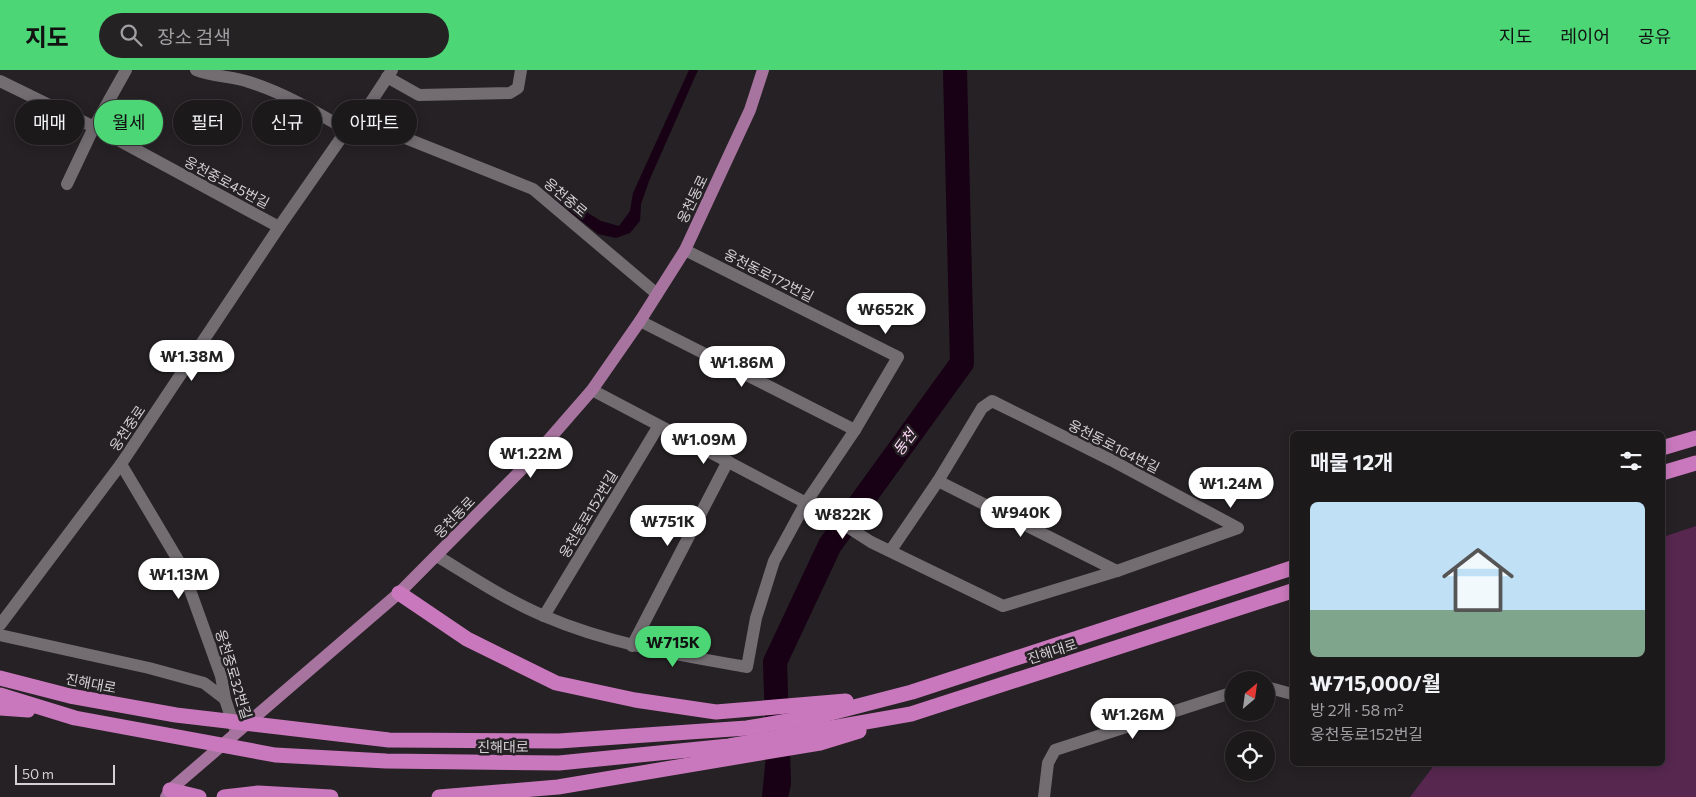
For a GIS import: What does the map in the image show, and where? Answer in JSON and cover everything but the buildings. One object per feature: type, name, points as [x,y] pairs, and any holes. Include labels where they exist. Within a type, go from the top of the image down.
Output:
[{"type":"highway","points":[[1665,447],[1696,438]]},
{"type":"highway","points":[[1665,472],[1696,463]]},
{"type":"highway","name":"진해대로","points":[[0,678],[70,696],[176,714],[304,732],[389,740],[559,741],[747,728],[828,708],[912,692],[1290,569]]},
{"type":"highway","name":"진해대로","points":[[58,713],[75,718],[166,733],[275,755],[386,761],[559,763],[730,752],[819,736],[911,714],[1290,592]]},
{"type":"highway","points":[[399,593],[467,639],[556,683],[635,700],[716,712],[757,709],[828,708]]},
{"type":"highway","points":[[0,695],[58,713]]},
{"type":"highway","points":[[0,708],[58,713]]},
{"type":"highway","points":[[439,797],[558,787],[730,752]]},
{"type":"highway","points":[[224,797],[258,793],[331,797]]},
{"type":"highway","points":[[168,794],[199,797]]},
{"type":"main road","name":"웅천동로","points":[[168,794],[399,593],[531,460],[592,390],[640,321],[685,250],[750,110],[763,70]]},
{"type":"street","points":[[109,100],[126,70]]},
{"type":"street","points":[[196,70],[222,78],[248,81],[304,105],[332,121]]},
{"type":"street","points":[[390,73],[419,95],[510,93],[518,88],[521,70]]},
{"type":"street","name":"웅천중로","points":[[371,100],[390,73]]},
{"type":"street","name":"웅천중로45번길","points":[[0,81],[94,127]]},
{"type":"street","points":[[67,184],[94,127]]},
{"type":"street","name":"웅천중로","points":[[417,143],[533,189],[657,294]]},
{"type":"street","name":"웅천중로45번길","points":[[127,145],[279,227]]},
{"type":"street","name":"웅천중로","points":[[0,625],[121,464],[279,227],[336,145]]},
{"type":"street","name":"웅천동로172번길","points":[[685,250],[898,357],[856,430],[805,504]]},
{"type":"street","points":[[640,321],[856,430]]},
{"type":"street","points":[[437,556],[506,597],[544,616],[632,646],[747,667],[756,618],[774,561],[805,504],[728,461],[658,427],[592,390]]},
{"type":"street","name":"웅천동로164번길","points":[[805,504],[829,515],[871,542],[891,550],[1003,606],[1117,571],[1238,528],[1111,460],[992,401],[982,408],[938,481],[891,550]]},
{"type":"street","name":"웅천동로152번길","points":[[544,616],[658,427]]},
{"type":"street","points":[[632,646],[728,461]]},
{"type":"street","name":"웅천중로32번길","points":[[121,464],[181,565],[221,676],[225,699],[237,733]]},
{"type":"street","points":[[938,481],[1117,571]]},
{"type":"street","points":[[0,635],[149,668],[204,683],[225,699]]},
{"type":"street","points":[[1275,689],[1290,693]]},
{"type":"street","points":[[1044,797],[1048,763],[1055,750],[1225,695]]},
{"type":"shaded area","points":[[689,70],[698,70],[649,181],[641,204],[640,221],[630,233],[616,238],[598,234],[551,197],[575,205],[601,221],[619,226],[630,211],[633,193]]},
{"type":"shaded area","points":[[1696,526],[1696,797],[1410,797],[1433,766],[1665,766],[1665,536]]},
{"type":"shaded area","points":[[775,662],[779,783],[776,797],[762,797]]},
{"type":"waterway","name":"동천","points":[[776,797],[779,783],[775,662],[830,545],[962,363],[955,70]]}]
